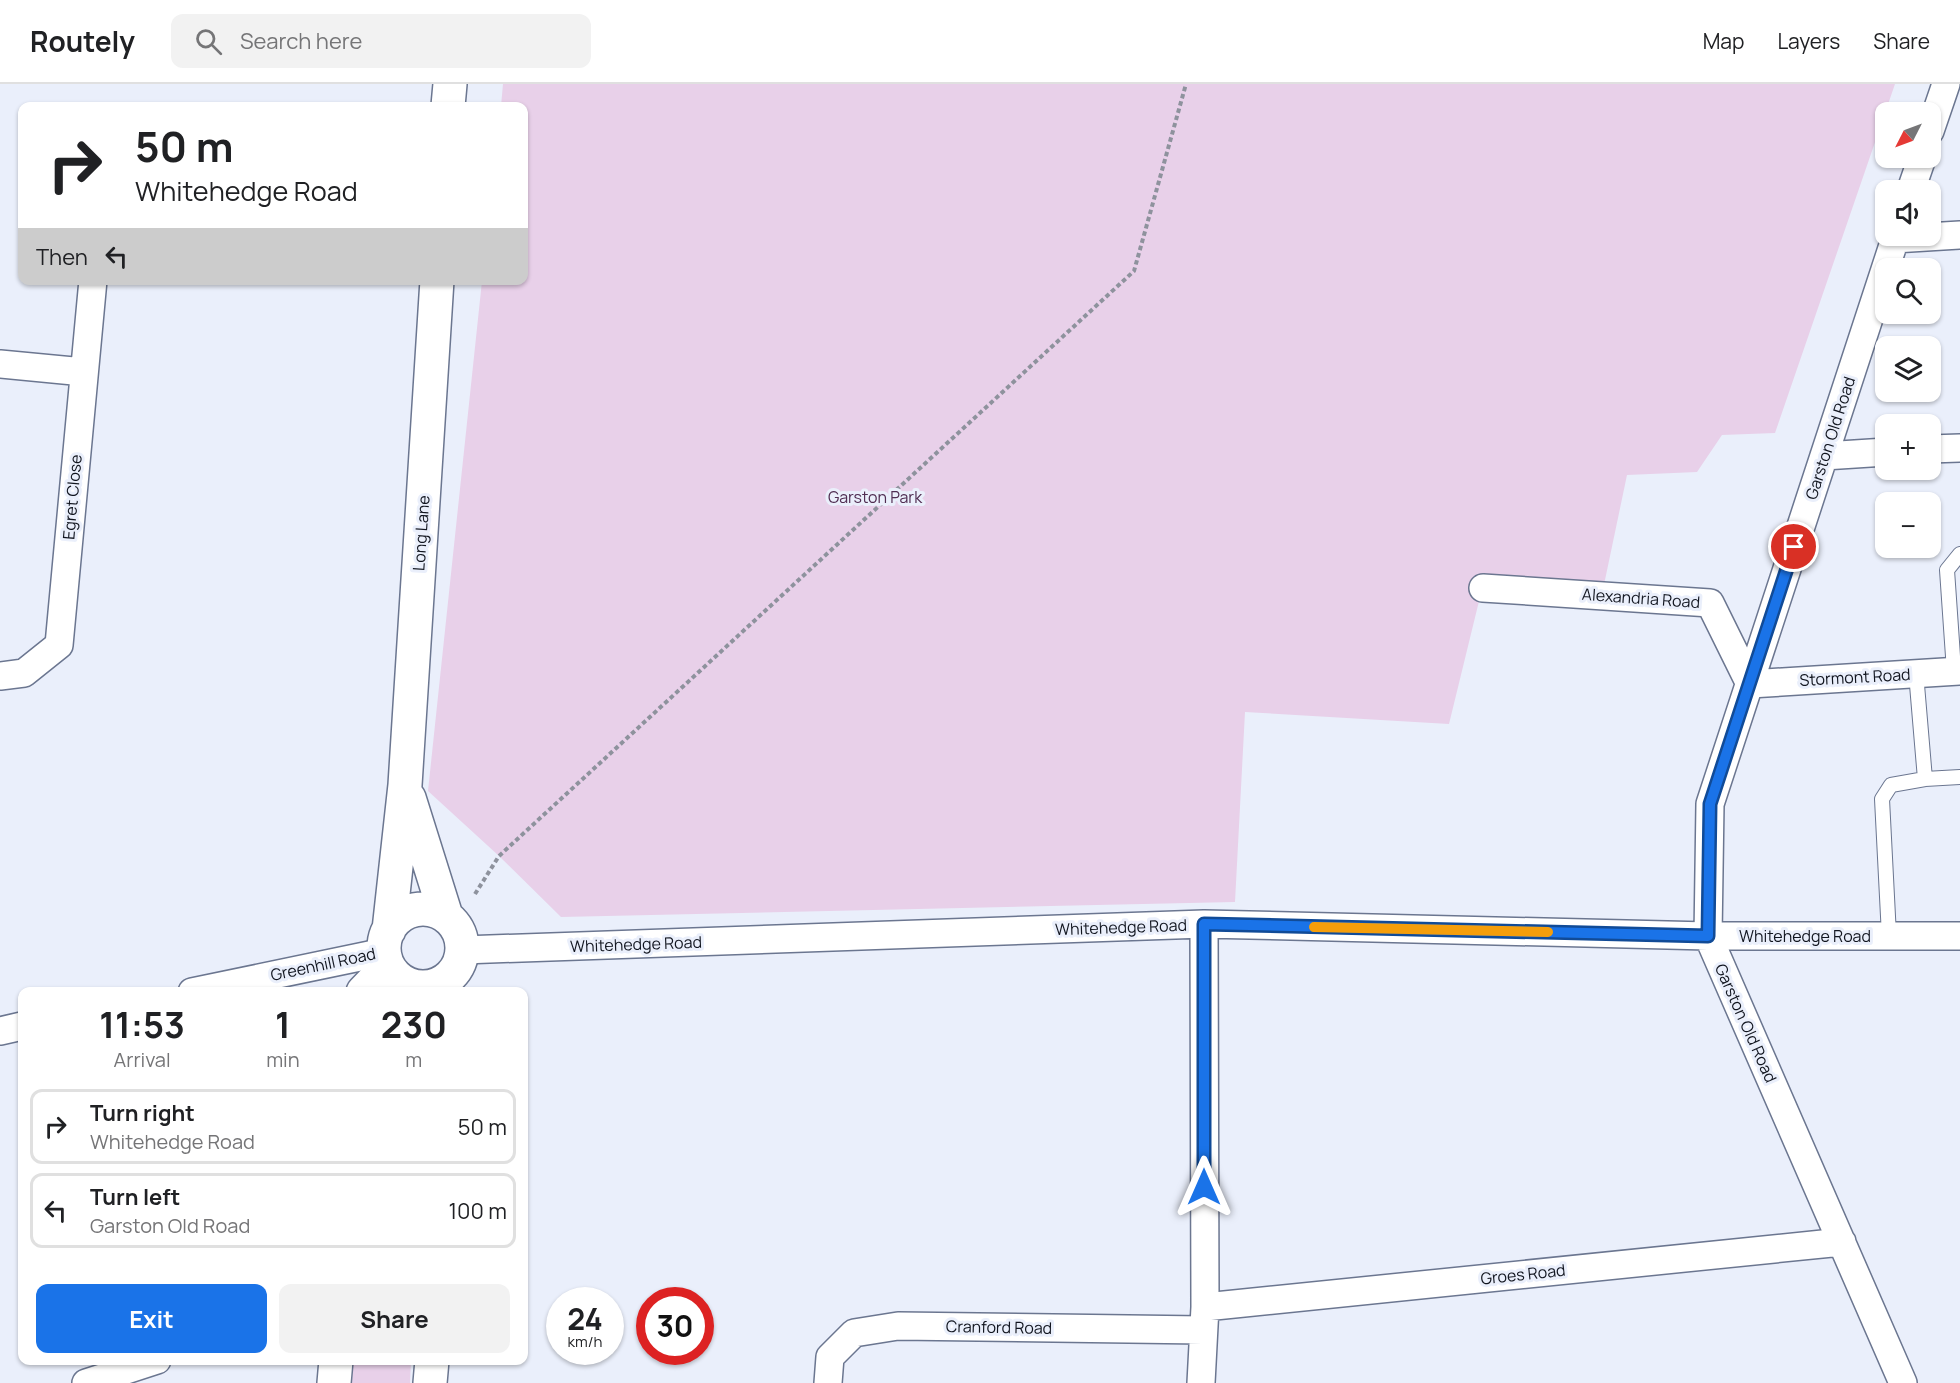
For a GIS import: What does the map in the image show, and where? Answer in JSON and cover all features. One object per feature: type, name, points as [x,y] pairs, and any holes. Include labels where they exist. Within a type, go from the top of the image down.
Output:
[{"type":"street","points":[[448,102],[450,84]]},
{"type":"street","points":[[1940,102],[1946,84]]},
{"type":"street","points":[[1941,236],[1960,235]]},
{"type":"street","name":"Garston Old Road","points":[[1892,246],[1710,804],[1708,936],[1903,1383]]},
{"type":"street","name":"Egret Close","points":[[0,676],[24,673],[58,645],[93,285]]},
{"type":"street","name":"Long Lane","points":[[387,949],[405,785],[437,285]]},
{"type":"street","points":[[0,364],[84,372]]},
{"type":"street","points":[[1941,449],[1960,448]]},
{"type":"street","points":[[1824,456],[1875,453]]},
{"type":"street","name":"Alexandria Road","points":[[1483,588],[1710,603],[1750,684]]},
{"type":"street","name":"Stormont Road","points":[[1750,684],[1957,671]]},
{"type":"street","name":"Long Lane","points":[[405,785],[455,931]]},
{"type":"street","points":[[366,987],[387,949],[397,919],[408,912],[421,909],[434,911],[455,931],[459,964],[450,986],[420,987],[407,984],[396,976],[387,949]]},
{"type":"street","points":[[1201,1383],[1204,1318],[1204,924]]},
{"type":"street","name":"Whitehedge Road","points":[[455,931],[1204,924],[1708,936],[1960,936]]},
{"type":"street","name":"Greenhill Road","points":[[215,987],[387,949]]},
{"type":"street","points":[[0,1031],[18,1027]]},
{"type":"street","name":"Groes Road","points":[[1204,1318],[1842,1242]]},
{"type":"street","name":"Cranford Road","points":[[828,1383],[830,1357],[854,1333],[898,1326],[1204,1318]]},
{"type":"street","points":[[86,1383],[142,1365]]},
{"type":"street","points":[[334,1383],[336,1365]]},
{"type":"street","points":[[430,1383],[432,1365]]},
{"type":"lane","points":[[1957,671],[1947,570],[1960,554]]},
{"type":"lane","points":[[1916,674],[1926,779]]},
{"type":"lane","points":[[1889,936],[1882,799],[1891,785],[1926,779],[1960,777]]},
{"type":"path","points":[[455,931],[499,856],[1134,271],[1185,84]]},
{"type":"green space","name":"Garston Park","points":[[503,84],[1895,84],[1889,102],[1875,102],[1875,142],[1775,433],[1722,435],[1697,472],[1627,475],[1601,599],[1480,597],[1449,724],[1245,712],[1235,902],[561,917],[428,791],[482,285],[528,285],[528,102],[501,102]]},
{"type":"green space","points":[[353,1365],[411,1365],[410,1383],[352,1383]]},
{"type":"slow traffic","points":[[1314,927],[1548,932]]},
{"type":"route","points":[[1204,1187],[1204,924],[1708,936],[1710,804],[1794,547]]}]
